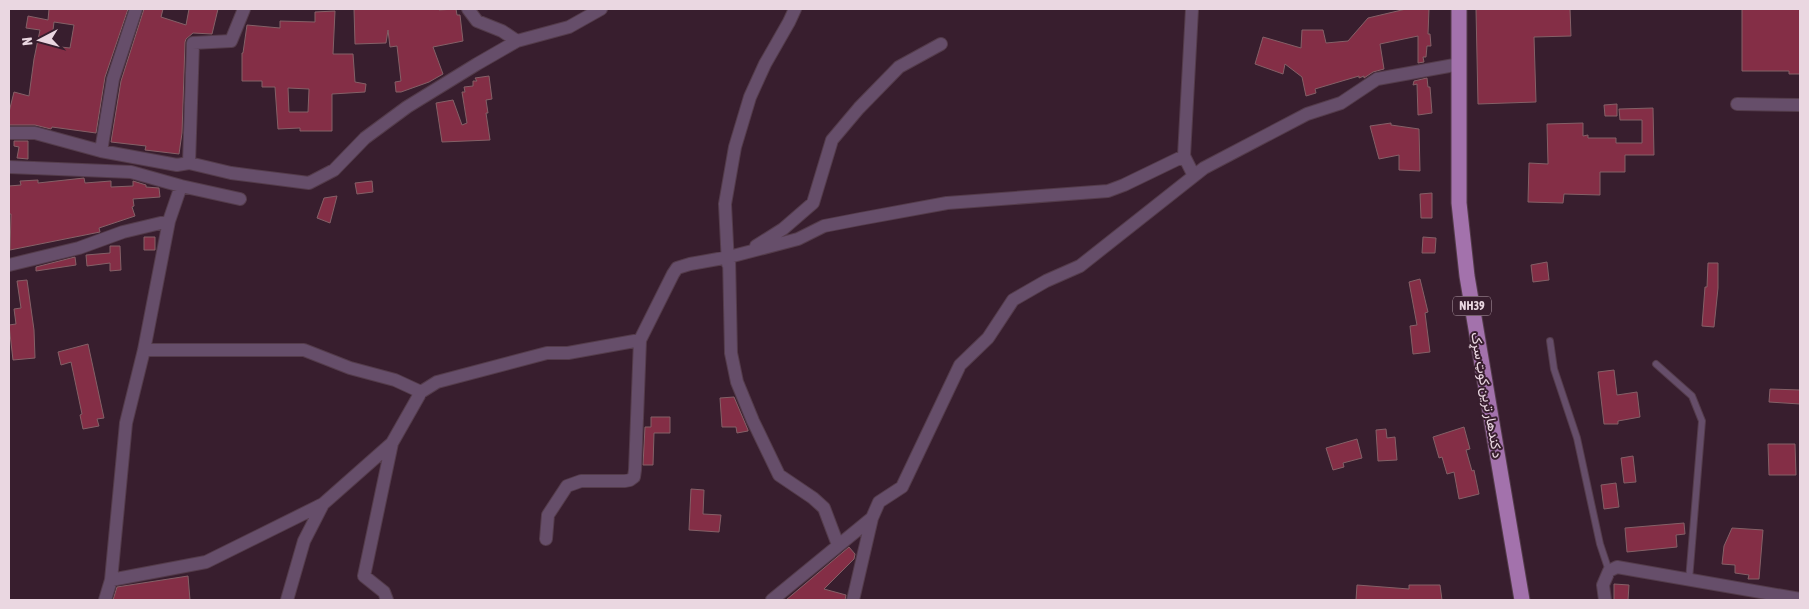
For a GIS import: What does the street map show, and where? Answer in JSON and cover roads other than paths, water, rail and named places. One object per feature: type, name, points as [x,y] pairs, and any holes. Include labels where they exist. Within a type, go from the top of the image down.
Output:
[{"type":"main road","name":"د کندهار ترين کوټ سړک","points":[[1459,9],[1459,203],[1467,276],[1522,600]]},
{"type":"street","points":[[101,151],[113,80],[136,9]]},
{"type":"street","points":[[189,163],[193,43],[231,41],[244,9]]},
{"type":"street","points":[[468,9],[477,21],[502,31],[517,40]]},
{"type":"street","points":[[9,133],[35,133],[101,151],[177,165],[189,163],[231,173],[309,183],[334,170],[365,138],[407,107],[517,40],[569,27],[601,9]]},
{"type":"street","points":[[795,9],[790,22],[765,64],[750,97],[735,147],[725,204],[727,264],[783,229],[813,203],[832,140],[859,108],[899,67],[941,44]]},
{"type":"street","points":[[1192,9],[1184,156],[1194,176]]},
{"type":"street","points":[[853,600],[872,518],[880,502],[902,486],[960,365],[988,338],[1013,300],[1046,281],[1080,266],[1204,168],[1308,114],[1341,103],[1377,79],[1460,64]]},
{"type":"street","points":[[1737,104],[1800,105]]},
{"type":"street","points":[[546,539],[548,515],[567,486],[581,481],[625,481],[634,477],[640,340],[677,268],[798,239],[824,226],[947,203],[1108,191],[1184,156]]},
{"type":"street","points":[[9,167],[131,172],[240,200]]},
{"type":"street","points":[[105,600],[111,580],[126,423],[144,350],[169,221],[181,186]]},
{"type":"street","points":[[9,265],[80,248],[123,232],[169,221]]},
{"type":"street","points":[[729,257],[731,353],[737,382],[779,476],[813,498],[824,508],[838,545]]},
{"type":"street","points":[[111,580],[206,562],[323,504],[392,442],[421,392],[437,382],[547,353],[568,353],[640,340]]},
{"type":"street","points":[[144,350],[304,350],[350,368],[394,380],[421,392]]},
{"type":"street","points":[[387,600],[384,592],[364,576],[392,442]]},
{"type":"street","points":[[287,600],[304,541],[323,504]]},
{"type":"street","points":[[772,600],[872,518]]},
{"type":"street","points":[[1604,600],[1603,585],[1609,571],[1618,567],[1800,599]]},
{"type":"lane","points":[[1550,341],[1554,368],[1577,438],[1600,544],[1609,571]]},
{"type":"lane","points":[[1656,364],[1692,396],[1702,421],[1689,580]]}]
